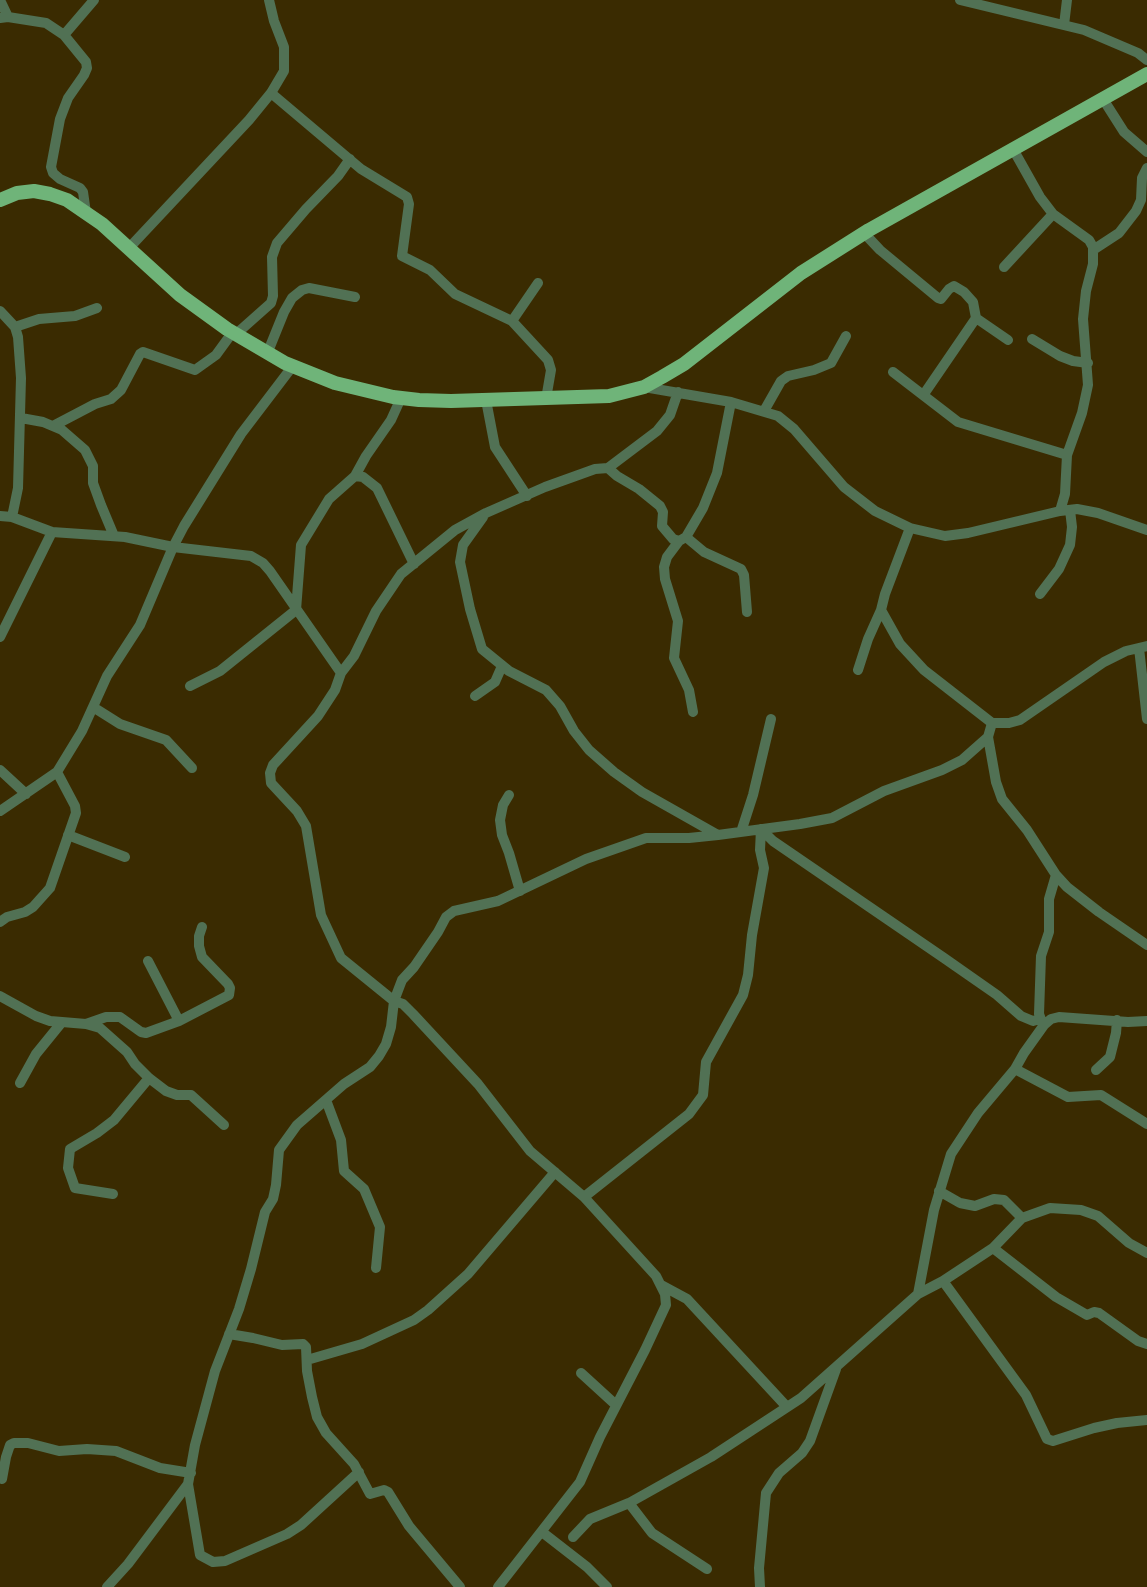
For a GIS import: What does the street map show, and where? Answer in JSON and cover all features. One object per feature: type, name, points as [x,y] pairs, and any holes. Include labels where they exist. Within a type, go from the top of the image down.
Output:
[{"type":"main road","points":[[2,196],[34,191],[67,200],[102,224],[180,295],[234,334],[292,367],[335,383],[402,398],[451,401],[609,396],[644,387],[684,364],[801,273],[864,233],[1147,74]]},
{"type":"street","points":[[0,0],[4,18],[46,23],[64,35],[86,62],[87,68],[60,118],[54,139],[51,167],[53,173],[80,188],[83,192],[86,213]]},
{"type":"street","points":[[64,35],[94,0]]},
{"type":"street","points":[[129,249],[249,120],[271,93],[284,71],[284,47],[269,0]]},
{"type":"street","points":[[960,0],[1084,30],[1138,53],[1147,60]]},
{"type":"street","points":[[1064,25],[1067,0]]},
{"type":"street","points":[[271,93],[375,178],[407,197],[409,204],[402,256],[430,270],[449,291],[512,321],[548,360],[551,370],[546,399]]},
{"type":"street","points":[[1103,99],[1124,132],[1147,152]]},
{"type":"street","points":[[1013,149],[1040,197],[1053,214],[1089,240],[1093,250],[1093,264],[1083,319],[1088,363],[1086,397],[1068,455],[1065,510],[1072,518],[1071,536],[1059,569],[1040,594]]},
{"type":"street","points":[[53,426],[95,404],[111,399],[121,390],[143,352],[195,370],[216,355],[234,334],[271,303],[273,296],[272,257],[277,243],[351,159]]},
{"type":"street","points":[[1093,250],[1119,233],[1136,210],[1141,200],[1142,178],[1147,168]]},
{"type":"street","points":[[1004,267],[1053,214]]},
{"type":"street","points":[[864,233],[880,250],[938,298],[941,299],[954,286],[964,292],[973,302],[976,318],[1008,340]]},
{"type":"street","points":[[512,321],[538,283]]},
{"type":"street","points":[[267,354],[284,312],[292,298],[302,290],[309,288],[355,297]]},
{"type":"street","points":[[15,327],[39,319],[75,316],[97,308]]},
{"type":"street","points":[[0,311],[15,327],[20,358],[21,418],[18,488],[12,517]]},
{"type":"street","points":[[924,394],[976,318]]},
{"type":"street","points":[[764,411],[781,381],[794,373],[814,370],[831,363],[846,336]]},
{"type":"street","points":[[1032,339],[1060,356],[1088,363]]},
{"type":"street","points":[[0,811],[57,772],[82,731],[107,676],[140,625],[173,547],[241,434],[292,367]]},
{"type":"street","points":[[893,372],[958,422],[1068,455]]},
{"type":"street","points":[[644,387],[731,402],[778,416],[794,429],[844,487],[874,511],[910,528],[945,536],[1077,509],[1098,513],[1147,530]]},
{"type":"street","points":[[498,1587],[580,1482],[666,1305],[665,1294],[656,1276],[584,1197],[530,1151],[478,1084],[413,1014],[341,958],[321,915],[306,826],[297,811],[271,783],[270,773],[273,765],[318,716],[335,690],[341,673],[354,656],[376,611],[401,574],[455,530],[486,513],[595,469],[608,468],[657,431],[670,416],[678,392]]},
{"type":"street","points":[[190,686],[220,671],[296,610],[301,545],[330,499],[355,476],[358,468],[391,420],[402,398]]},
{"type":"street","points":[[486,400],[495,447],[526,496]]},
{"type":"street","points":[[693,712],[689,690],[674,658],[678,621],[665,579],[664,567],[667,557],[683,539],[702,508],[717,473],[731,402]]},
{"type":"street","points":[[21,418],[53,426],[70,436],[85,450],[93,466],[93,483],[100,505],[114,536]]},
{"type":"street","points":[[608,468],[660,506],[663,512],[662,526],[673,539],[683,539],[704,552],[741,569],[744,576],[747,612]]},
{"type":"street","points":[[355,476],[363,477],[377,488],[414,564]]},
{"type":"street","points":[[486,513],[463,545],[460,562],[470,609],[482,649],[502,666],[546,690],[560,706],[573,731],[589,750],[614,772],[642,792],[718,835]]},
{"type":"street","points":[[0,516],[12,517],[52,532],[114,536],[173,547],[251,556],[263,563],[341,673]]},
{"type":"street","points":[[858,670],[910,528]]},
{"type":"street","points":[[0,637],[52,532]]},
{"type":"street","points":[[881,610],[900,644],[924,670],[992,723],[1009,723],[1020,720],[1104,662],[1126,651],[1143,647],[1147,719]]},
{"type":"street","points":[[475,696],[495,682],[502,666]]},
{"type":"street","points":[[93,707],[120,723],[166,740],[192,768]]},
{"type":"street","points":[[741,832],[753,795],[771,718]]},
{"type":"street","points":[[992,723],[988,737],[996,782],[1002,800],[1027,830],[1056,875],[1066,886],[1147,945]]},
{"type":"street","points":[[359,1472],[301,1525],[286,1534],[225,1561],[213,1562],[200,1555],[189,1478],[195,1445],[215,1371],[251,1269],[265,1212],[273,1199],[279,1150],[297,1125],[370,1067],[379,1056],[386,1044],[391,1027],[394,1001],[402,980],[426,949],[446,917],[454,911],[498,901],[586,859],[646,838],[718,835],[832,818],[884,791],[962,760],[988,737]]},
{"type":"street","points":[[0,770],[26,794]]},
{"type":"street","points":[[0,922],[7,917],[25,912],[41,901],[50,888],[74,822],[75,806],[57,772]]},
{"type":"street","points":[[509,795],[503,805],[500,820],[502,835],[520,891]]},
{"type":"street","points":[[761,829],[773,841],[997,995],[1021,1016],[1033,1021],[1069,1016],[1147,1021]]},
{"type":"street","points":[[584,1197],[689,1114],[703,1095],[706,1062],[743,995],[748,975],[752,935],[764,868],[760,850],[761,829]]},
{"type":"street","points":[[68,835],[125,857]]},
{"type":"street","points":[[918,1294],[939,1191],[951,1154],[962,1136],[1016,1069],[1045,1021],[1041,998],[1041,956],[1049,932],[1049,900],[1056,875]]},
{"type":"street","points":[[86,1024],[106,1017],[120,1017],[146,1034],[179,1021],[225,998],[230,992],[228,984],[202,957],[198,946],[202,927]]},
{"type":"street","points":[[148,961],[179,1021]]},
{"type":"street","points":[[0,996],[50,1021],[86,1024],[100,1028],[127,1052],[148,1078],[171,1093],[191,1095],[224,1125]]},
{"type":"street","points":[[1096,1070],[1110,1057],[1117,1020]]},
{"type":"street","points":[[20,1083],[36,1054],[62,1022]]},
{"type":"street","points":[[1016,1069],[1068,1097],[1101,1095],[1147,1124]]},
{"type":"street","points":[[112,1194],[75,1188],[68,1168],[70,1149],[114,1120],[148,1078]]},
{"type":"street","points":[[326,1100],[341,1140],[344,1171],[364,1189],[380,1227],[376,1268]]},
{"type":"street","points":[[307,1360],[362,1344],[414,1320],[429,1310],[468,1275],[555,1172]]},
{"type":"street","points":[[939,1191],[960,1203],[975,1206],[994,1199],[1004,1200],[1022,1218]]},
{"type":"street","points":[[573,1537],[590,1519],[629,1503],[711,1457],[801,1398],[918,1294],[943,1281],[993,1248],[1022,1218],[1050,1208],[1081,1210],[1098,1216],[1129,1243],[1147,1252]]},
{"type":"street","points":[[993,1248],[1056,1297],[1087,1315],[1094,1312],[1099,1313],[1138,1341],[1147,1344]]},
{"type":"street","points":[[943,1281],[1026,1395],[1047,1439],[1053,1441],[1094,1428],[1147,1420]]},
{"type":"street","points":[[661,1285],[687,1299],[787,1407]]},
{"type":"street","points":[[229,1334],[282,1345],[303,1344],[306,1347],[310,1389],[317,1417],[326,1433],[359,1472],[370,1494],[384,1490],[387,1492],[409,1527],[460,1587]]},
{"type":"street","points":[[760,1587],[759,1568],[766,1493],[779,1473],[802,1453],[810,1441],[837,1366]]},
{"type":"street","points":[[581,1373],[616,1405]]},
{"type":"street","points":[[2,1479],[10,1445],[14,1443],[28,1443],[59,1451],[87,1449],[116,1451],[189,1478]]},
{"type":"street","points":[[107,1587],[128,1564],[189,1478]]},
{"type":"street","points":[[629,1503],[652,1533],[707,1569]]},
{"type":"street","points":[[542,1532],[587,1567],[607,1587]]}]
